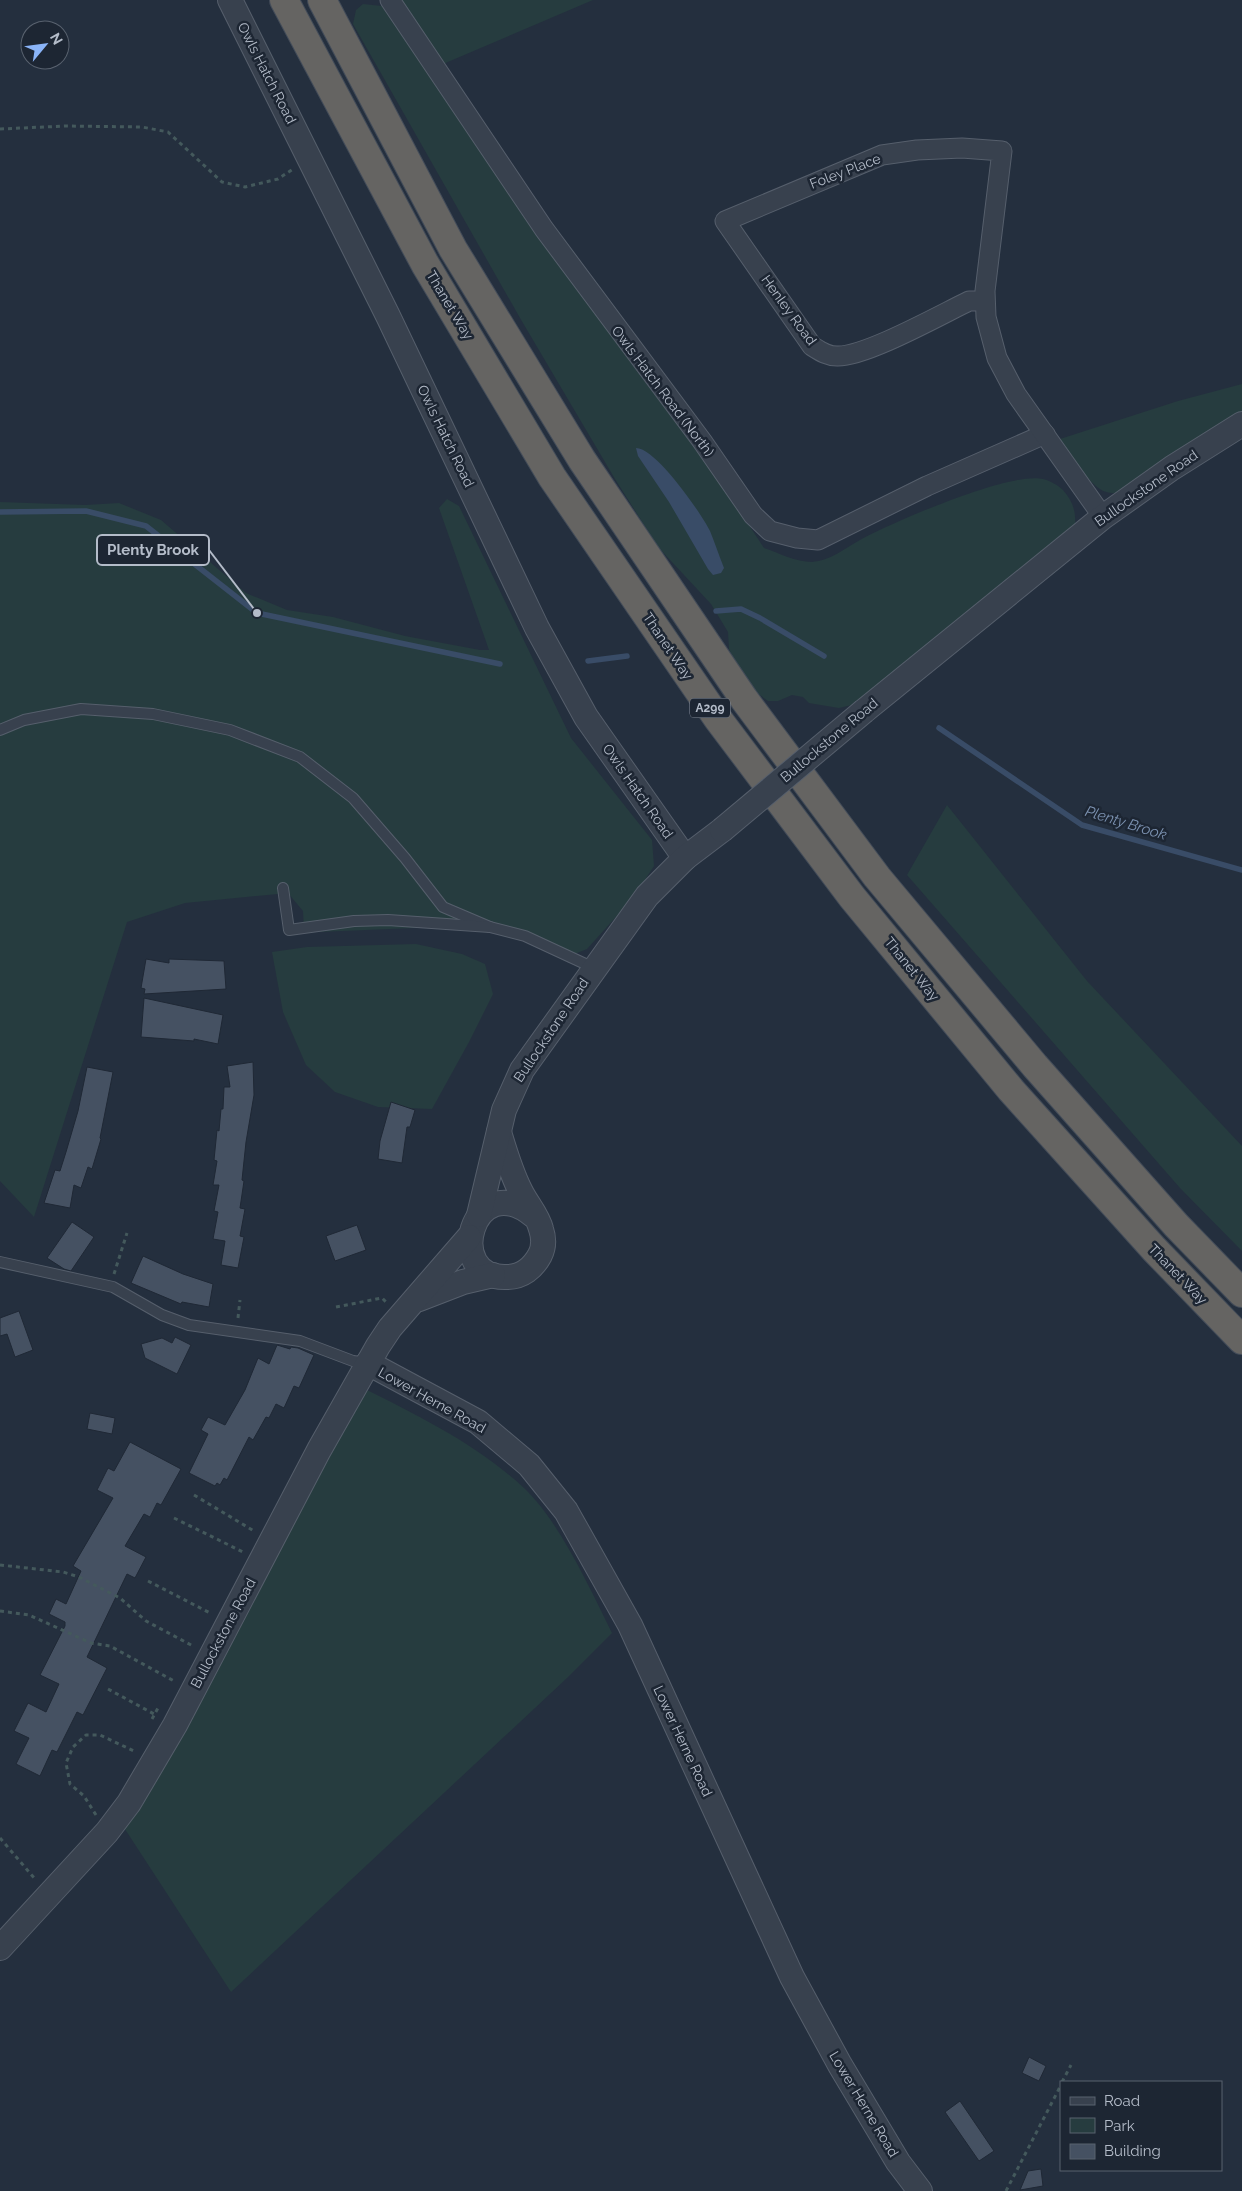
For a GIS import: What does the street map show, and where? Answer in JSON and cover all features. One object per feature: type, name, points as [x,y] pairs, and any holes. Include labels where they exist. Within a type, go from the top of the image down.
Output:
[{"type":"highway","name":"Thanet Way","points":[[284,0],[425,264],[552,477],[718,719],[852,897],[1011,1090],[1154,1249],[1242,1340]]},
{"type":"highway","name":"A299","points":[[322,0],[364,83],[464,266],[582,460],[744,699],[877,877],[1035,1066],[1176,1225],[1242,1293]]},
{"type":"street","name":"Owls Hatch Road","points":[[230,0],[310,158],[537,628],[586,717],[685,858]]},
{"type":"street","name":"Owls Hatch Road (North)","points":[[390,0],[544,229],[702,442],[753,515],[770,531],[797,538],[818,540],[918,490],[1046,434]]},
{"type":"street","name":"Foley Place","points":[[724,221],[882,155],[917,150],[962,148],[1002,151],[985,301]]},
{"type":"street","name":"Henley Road","points":[[724,221],[812,346],[821,352],[835,356],[860,352],[969,301],[985,301]]},
{"type":"street","points":[[985,301],[986,317],[997,358],[1016,394],[1103,516]]},
{"type":"street","name":"Bullockstone Road","points":[[0,1948],[107,1832],[130,1803],[140,1755],[165,1719],[202,1650],[266,1551],[368,1364],[400,1317],[418,1299],[469,1237],[472,1225],[479,1215],[499,1132],[512,1090],[522,1070],[647,896],[685,858],[722,830],[864,711],[1103,516],[1172,468],[1242,424]]},
{"type":"street","name":"Bullockstone Road","points":[[418,1299],[463,1282],[493,1275],[505,1278],[517,1276],[528,1271],[537,1262],[542,1251],[541,1227],[509,1166],[499,1132]]},
{"type":"street","points":[[479,1215],[489,1208],[500,1204],[513,1204],[524,1208],[534,1216]]},
{"type":"street","points":[[469,1237],[470,1249],[475,1260],[483,1269],[493,1275]]},
{"type":"street","name":"Lower Herne Road","points":[[368,1364],[478,1422],[530,1465],[566,1511],[630,1625],[792,1977],[840,2065],[898,2162],[920,2191]]},
{"type":"lane","points":[[0,730],[24,720],[80,709],[152,714],[230,730],[300,757],[354,798],[405,858],[443,907],[490,927],[525,936],[594,968]]},
{"type":"lane","points":[[283,888],[289,930],[354,921],[388,920],[490,927]]},
{"type":"lane","points":[[0,1262],[113,1287],[162,1316],[189,1325],[300,1341],[353,1361],[368,1364]]},
{"type":"path","points":[[0,128],[66,126],[142,127],[168,132],[222,182],[245,187],[278,179],[310,158]]},
{"type":"path","points":[[113,1287],[114,1271],[127,1233]]},
{"type":"path","points":[[336,1307],[382,1298],[400,1317]]},
{"type":"path","points":[[237,1331],[240,1300]]},
{"type":"path","points":[[194,1495],[266,1551]]},
{"type":"path","points":[[174,1518],[266,1551]]},
{"type":"path","points":[[0,1565],[63,1572],[79,1577],[120,1598],[146,1620],[202,1650]]},
{"type":"path","points":[[148,1581],[210,1613],[206,1621]]},
{"type":"path","points":[[0,1611],[28,1615],[91,1643],[110,1646],[183,1685]]},
{"type":"path","points":[[196,1637],[202,1650]]},
{"type":"path","points":[[187,1654],[202,1650]]},
{"type":"path","points":[[178,1672],[183,1685]]},
{"type":"path","points":[[169,1689],[183,1685]]},
{"type":"path","points":[[108,1689],[165,1719]]},
{"type":"path","points":[[164,1697],[165,1719]]},
{"type":"path","points":[[151,1722],[165,1719]]},
{"type":"path","points":[[102,1810],[98,1818],[84,1796],[70,1784],[66,1763],[73,1747],[86,1735],[100,1735],[140,1755]]},
{"type":"path","points":[[0,1838],[37,1881],[34,1885]]},
{"type":"path","points":[[1063,2081],[1071,2065]]},
{"type":"path","points":[[1006,2191],[1060,2086]]},
{"type":"green space","points":[[398,0],[593,0],[429,70]]},
{"type":"green space","points":[[363,4],[382,6],[393,19],[501,181],[639,374],[712,469],[764,548],[800,561],[819,561],[831,557],[876,532],[951,500],[979,490],[1027,479],[1043,479],[1063,490],[1074,508],[1075,528],[860,703],[839,708],[809,703],[803,697],[792,695],[778,701],[768,701],[757,693],[735,663],[729,649],[728,632],[711,604],[658,547],[615,479],[520,318],[353,24],[356,10]]},
{"type":"green space","points":[[1242,384],[1242,422],[1123,493],[1106,492],[1094,485],[1078,466],[1060,439],[1178,401]]},
{"type":"green space","points":[[447,499],[459,506],[571,738],[652,840],[654,866],[633,898],[587,949],[572,955],[503,928],[438,927],[318,932],[304,929],[303,911],[288,893],[185,903],[127,922],[34,1217],[0,1181],[0,502],[85,505],[119,503],[161,520],[246,593],[287,610],[333,617],[405,636],[489,650],[439,508]]},
{"type":"green space","points":[[947,805],[1087,981],[1242,1146],[1242,1251],[1180,1188],[907,875]]},
{"type":"green space","points":[[416,944],[462,954],[485,964],[493,994],[469,1042],[432,1109],[378,1107],[335,1092],[306,1065],[283,1012],[272,952],[307,947]]},
{"type":"green space","points":[[363,1388],[468,1445],[524,1488],[537,1502],[562,1537],[612,1633],[567,1678],[231,1992],[121,1823]]},
{"type":"water","points":[[636,448],[645,451],[655,458],[697,510],[714,540],[724,568],[721,573],[713,575],[708,569],[669,502],[638,456]]},
{"type":"building","points":[[146,959],[169,963],[169,959],[224,961],[226,989],[144,994],[145,989],[141,988]]},
{"type":"building","points":[[144,998],[223,1015],[218,1044],[194,1039],[194,1041],[141,1037]]},
{"type":"building","points":[[253,1062],[254,1095],[246,1142],[242,1180],[244,1181],[240,1208],[245,1209],[240,1236],[244,1237],[238,1268],[221,1265],[225,1241],[213,1239],[218,1212],[214,1211],[219,1185],[213,1185],[217,1161],[214,1160],[217,1130],[219,1131],[221,1109],[223,1109],[224,1087],[230,1087],[227,1066]]},
{"type":"building","points":[[87,1067],[113,1072],[101,1139],[92,1169],[88,1167],[81,1188],[74,1185],[70,1208],[44,1203],[55,1170],[60,1171],[78,1111]]},
{"type":"building","points":[[391,1102],[415,1110],[410,1127],[407,1127],[402,1163],[378,1159],[380,1141]]},
{"type":"building","points":[[72,1222],[94,1237],[71,1271],[64,1269],[47,1258]]},
{"type":"building","points":[[357,1225],[366,1250],[335,1261],[326,1236]]},
{"type":"building","points":[[143,1256],[183,1274],[213,1284],[209,1307],[182,1302],[181,1304],[131,1283]]},
{"type":"building","points":[[19,1311],[33,1350],[15,1357],[7,1334],[0,1336],[0,1318]]},
{"type":"building","points":[[175,1337],[191,1345],[177,1374],[145,1358],[141,1344],[162,1338],[172,1343]]},
{"type":"building","points":[[277,1345],[290,1349],[291,1347],[298,1348],[314,1355],[299,1388],[294,1386],[284,1408],[276,1404],[269,1418],[266,1417],[253,1440],[249,1437],[227,1480],[224,1478],[220,1485],[217,1483],[215,1486],[189,1473],[208,1434],[201,1430],[208,1417],[225,1425],[245,1390],[258,1358],[269,1364]]},
{"type":"building","points":[[90,1413],[115,1418],[112,1434],[87,1429]]},
{"type":"building","points":[[130,1442],[181,1469],[161,1505],[157,1503],[150,1517],[144,1514],[125,1546],[146,1557],[135,1578],[127,1574],[87,1657],[107,1668],[83,1715],[77,1712],[57,1752],[52,1750],[40,1776],[16,1764],[29,1738],[14,1731],[28,1703],[46,1712],[59,1684],[40,1675],[65,1626],[65,1622],[49,1614],[56,1599],[66,1604],[81,1571],[73,1566],[113,1498],[97,1490],[108,1468],[114,1471]]},
{"type":"building","points":[[1029,2057],[1046,2066],[1039,2081],[1022,2073]]},
{"type":"building","points":[[960,2101],[994,2151],[979,2161],[945,2112]]},
{"type":"building","points":[[1041,2169],[1043,2186],[1020,2190],[1028,2171]]},
{"type":"waterway","name":"Plenty Brook","points":[[0,512],[86,511],[146,526],[257,613],[500,664]]},
{"type":"waterway","name":"Plenty Brook","points":[[716,611],[741,609],[760,618],[824,656]]},
{"type":"waterway","name":"Plenty Brook","points":[[588,661],[627,656]]},
{"type":"waterway","name":"Plenty Brook","points":[[939,728],[1082,825],[1242,870]]},
{"type":"place","name":"Plenty Brook","points":[[257,613]]}]
